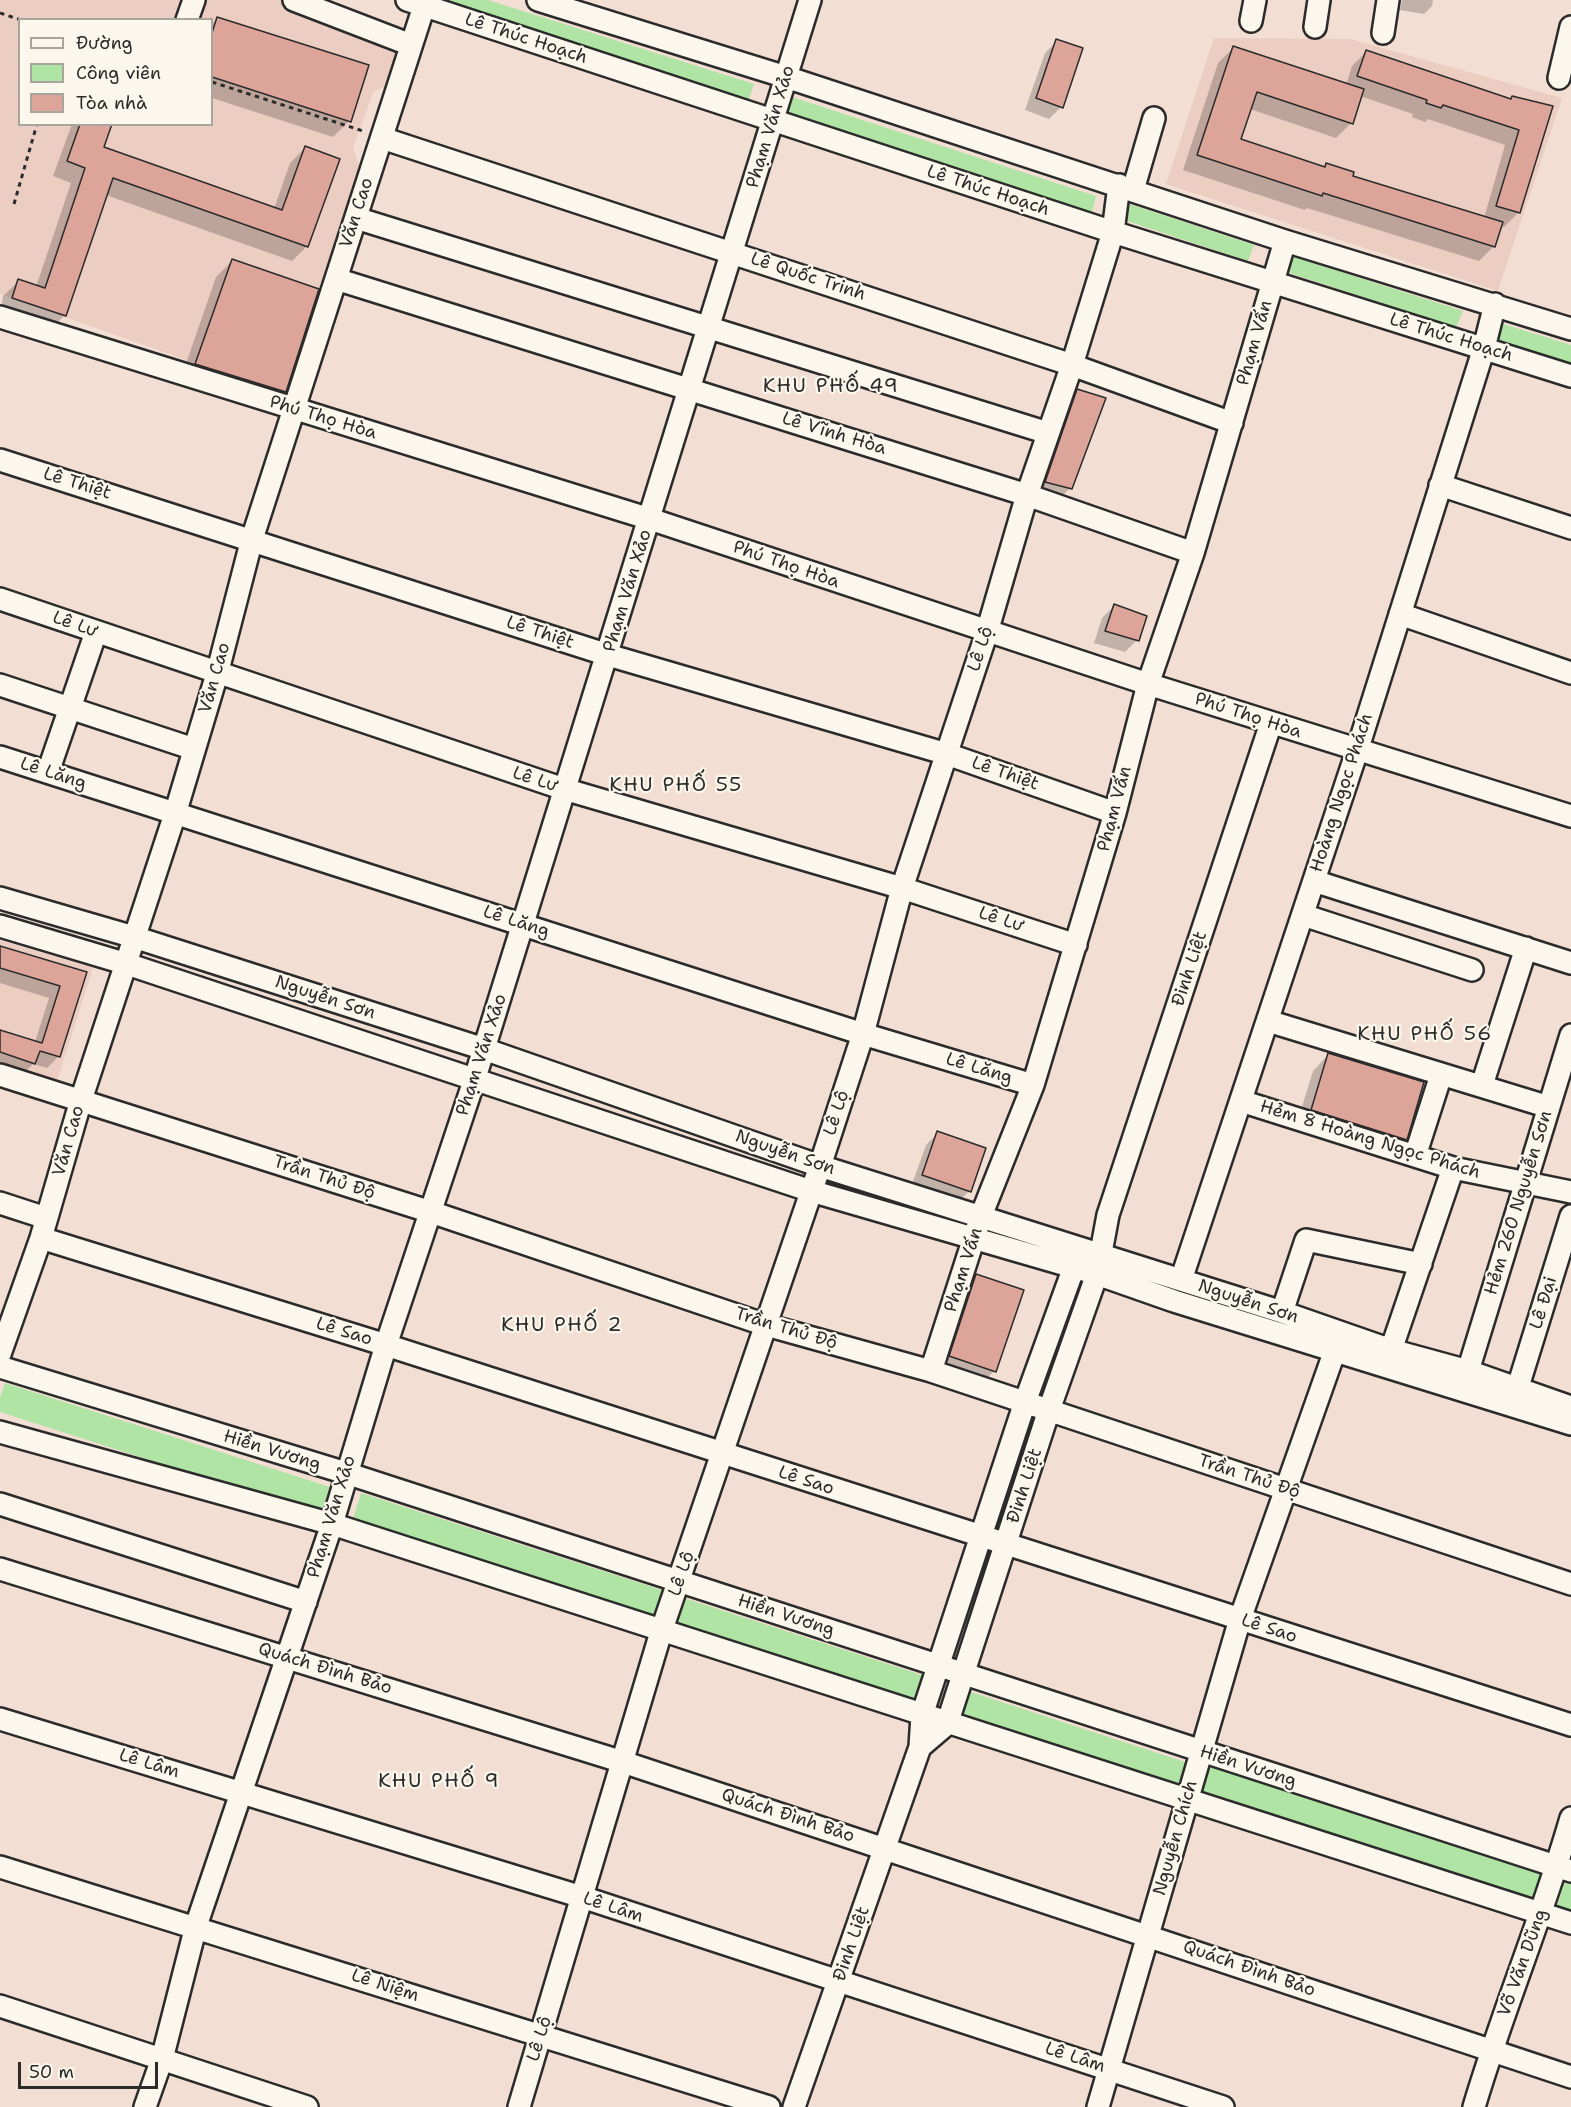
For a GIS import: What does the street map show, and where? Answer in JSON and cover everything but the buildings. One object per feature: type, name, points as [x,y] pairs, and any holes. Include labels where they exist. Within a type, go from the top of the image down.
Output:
[{"type":"street","points":[[188,18],[194,0]]},
{"type":"street","points":[[294,0],[411,45]]},
{"type":"street","points":[[538,0],[786,77],[1285,241],[1571,329]]},
{"type":"street","name":"Phạm Văn Xảo","points":[[145,2107],[162,2059],[196,1926],[332,1524],[386,1345],[474,1081],[810,0]]},
{"type":"street","points":[[1251,21],[1255,0]]},
{"type":"street","points":[[1315,27],[1319,0]]},
{"type":"street","points":[[1383,33],[1388,0]]},
{"type":"street","name":"Văn Cao","points":[[0,1354],[7,1308],[44,1228],[81,1100],[175,814],[217,674],[252,539],[411,45],[419,2]]},
{"type":"street","name":"Lê Thúc Hoạch","points":[[419,2],[1113,232],[1571,376]]},
{"type":"street","points":[[1559,78],[1571,27]]},
{"type":"street","name":"Lê Lộ","points":[[519,2107],[661,1632],[863,1034],[902,888],[987,632],[1027,495],[1072,365],[1126,187],[1154,118]]},
{"type":"street","name":"Lê Quốc Trinh","points":[[382,138],[1072,365],[1232,423]]},
{"type":"street","points":[[356,218],[709,330],[1048,433]]},
{"type":"street","name":"Phạm Vấn","points":[[931,1371],[981,1216],[1033,1085],[1115,813],[1148,684],[1193,553],[1285,241]]},
{"type":"street","name":"Lê Vĩnh Hòa","points":[[336,279],[1027,495],[1193,553]]},
{"type":"street","name":"Hoàng Ngọc Phách","points":[[1182,1280],[1357,751],[1484,348],[1495,304]]},
{"type":"street","name":"Phú Thọ Hòa","points":[[0,317],[650,519],[1148,684],[1571,816]]},
{"type":"street","name":"Lê Thiệt","points":[[0,460],[608,655],[947,754],[1115,813]]},
{"type":"street","points":[[1440,485],[1571,528]]},
{"type":"street","name":"Lê Lư","points":[[0,599],[564,789],[902,888],[1076,945]]},
{"type":"street","points":[[1400,614],[1571,673]]},
{"type":"street","points":[[48,772],[96,632]]},
{"type":"street","points":[[0,685],[194,749]]},
{"type":"street","name":"Đinh Liệt","points":[[920,1747],[946,1724],[964,1674],[1049,1410],[1100,1264],[1108,1215],[1271,723]]},
{"type":"street","name":"Lê Lăng","points":[[0,757],[863,1034],[1033,1085]]},
{"type":"street","points":[[1314,881],[1571,963]]},
{"type":"street","name":"Nguyễn Sơn","points":[[0,898],[134,937],[484,1049],[820,1166],[981,1216],[1077,1258]]},
{"type":"street","points":[[1303,915],[1472,970]]},
{"type":"street","name":"Nguyễn Sơn","points":[[0,926],[127,964],[811,1191],[975,1238],[1182,1280],[1282,1312],[1338,1343],[1391,1350],[1468,1371],[1571,1407]]},
{"type":"street","points":[[1482,1085],[1526,948]]},
{"type":"street","points":[[1268,1021],[1549,1107]]},
{"type":"street","name":"Hẻm 260 Nguyễn Sơn","points":[[1468,1371],[1571,1035]]},
{"type":"street","name":"Trần Thủ Độ","points":[[0,1075],[431,1212],[766,1325],[931,1371],[1571,1584]]},
{"type":"street","points":[[1415,1156],[1441,1075]]},
{"type":"street","name":"Hẻm 8 Hoàng Ngọc Phách","points":[[1241,1101],[1453,1168],[1571,1192]]},
{"type":"street","points":[[1391,1350],[1453,1168]]},
{"type":"street","name":"Lê Sao","points":[[0,1203],[44,1228],[386,1345],[1571,1725]]},
{"type":"street","name":"Đinh Liệt","points":[[794,2107],[920,1747],[922,1715],[1025,1402],[1077,1258],[1108,1215]]},
{"type":"street","name":"Lê Đại","points":[[1517,1390],[1571,1216]]},
{"type":"street","points":[[1282,1312],[1306,1240],[1421,1264]]},
{"type":"street","name":"Nguyễn Sơn","points":[[1100,1264],[1174,1301],[1338,1343],[1571,1424]]},
{"type":"street","name":"Nguyễn Chích","points":[[1098,2107],[1240,1620],[1338,1343]]},
{"type":"street","name":"Hiền Vương","points":[[0,1367],[346,1473],[1564,1869]]},
{"type":"street","points":[[0,1432],[332,1524],[1187,1802],[1571,1923]]},
{"type":"street","points":[[0,1504],[306,1602]]},
{"type":"street","name":"Quách Đình Bảo","points":[[0,1569],[623,1762],[1571,2077]]},
{"type":"street","name":"Lê Lâm","points":[[0,1719],[582,1897],[1223,2107]]},
{"type":"street","name":"Võ Văn Dũng","points":[[1474,2107],[1491,2050],[1542,1914],[1564,1869],[1571,1818]]},
{"type":"street","name":"Lê Niệm","points":[[0,1867],[196,1926],[769,2107]]},
{"type":"street","points":[[0,2006],[308,2107]]},
{"type":"path","points":[[0,13],[18,19]]},
{"type":"path","points":[[213,82],[382,138]]},
{"type":"path","points":[[14,204],[36,126]]},
{"type":"shaded area","points":[[0,0],[318,0],[404,32],[390,85],[374,91],[353,147],[360,168],[324,291],[288,396],[0,294]]},
{"type":"shaded area","points":[[1214,38],[1350,39],[1562,98],[1498,291],[1166,184]]},
{"type":"shaded area","points":[[0,940],[93,968],[56,1085],[0,1068]]},
{"type":"green space","points":[[439,0],[488,0],[754,84],[748,102]]},
{"type":"green space","points":[[792,97],[1096,196],[1092,213],[787,113]]},
{"type":"green space","points":[[1126,203],[1254,245],[1248,261],[1121,219]]},
{"type":"green space","points":[[1285,254],[1463,311],[1456,327],[1280,270]]},
{"type":"green space","points":[[1500,323],[1571,345],[1571,364],[1495,339]]},
{"type":"green space","points":[[5,1383],[330,1487],[321,1515],[0,1412],[0,1398]]},
{"type":"green space","points":[[361,1493],[662,1590],[653,1619],[352,1522]]},
{"type":"green space","points":[[684,1598],[931,1678],[922,1706],[674,1626]]},
{"type":"green space","points":[[968,1691],[1191,1764],[1181,1793],[958,1720]]},
{"type":"green space","points":[[1208,1766],[1543,1873],[1533,1901],[1199,1794]]},
{"type":"green space","points":[[1565,1881],[1571,1883],[1571,1915],[1556,1910]]},
{"type":"district","name":"KHU PHỐ 49","points":[[831,387]]},
{"type":"district","name":"KHU PHỐ 55","points":[[676,786]]},
{"type":"district","name":"KHU PHỐ 56","points":[[1425,1035]]},
{"type":"district","name":"KHU PHỐ 2","points":[[562,1326]]},
{"type":"district","name":"KHU PHỐ 9","points":[[439,1782]]}]
